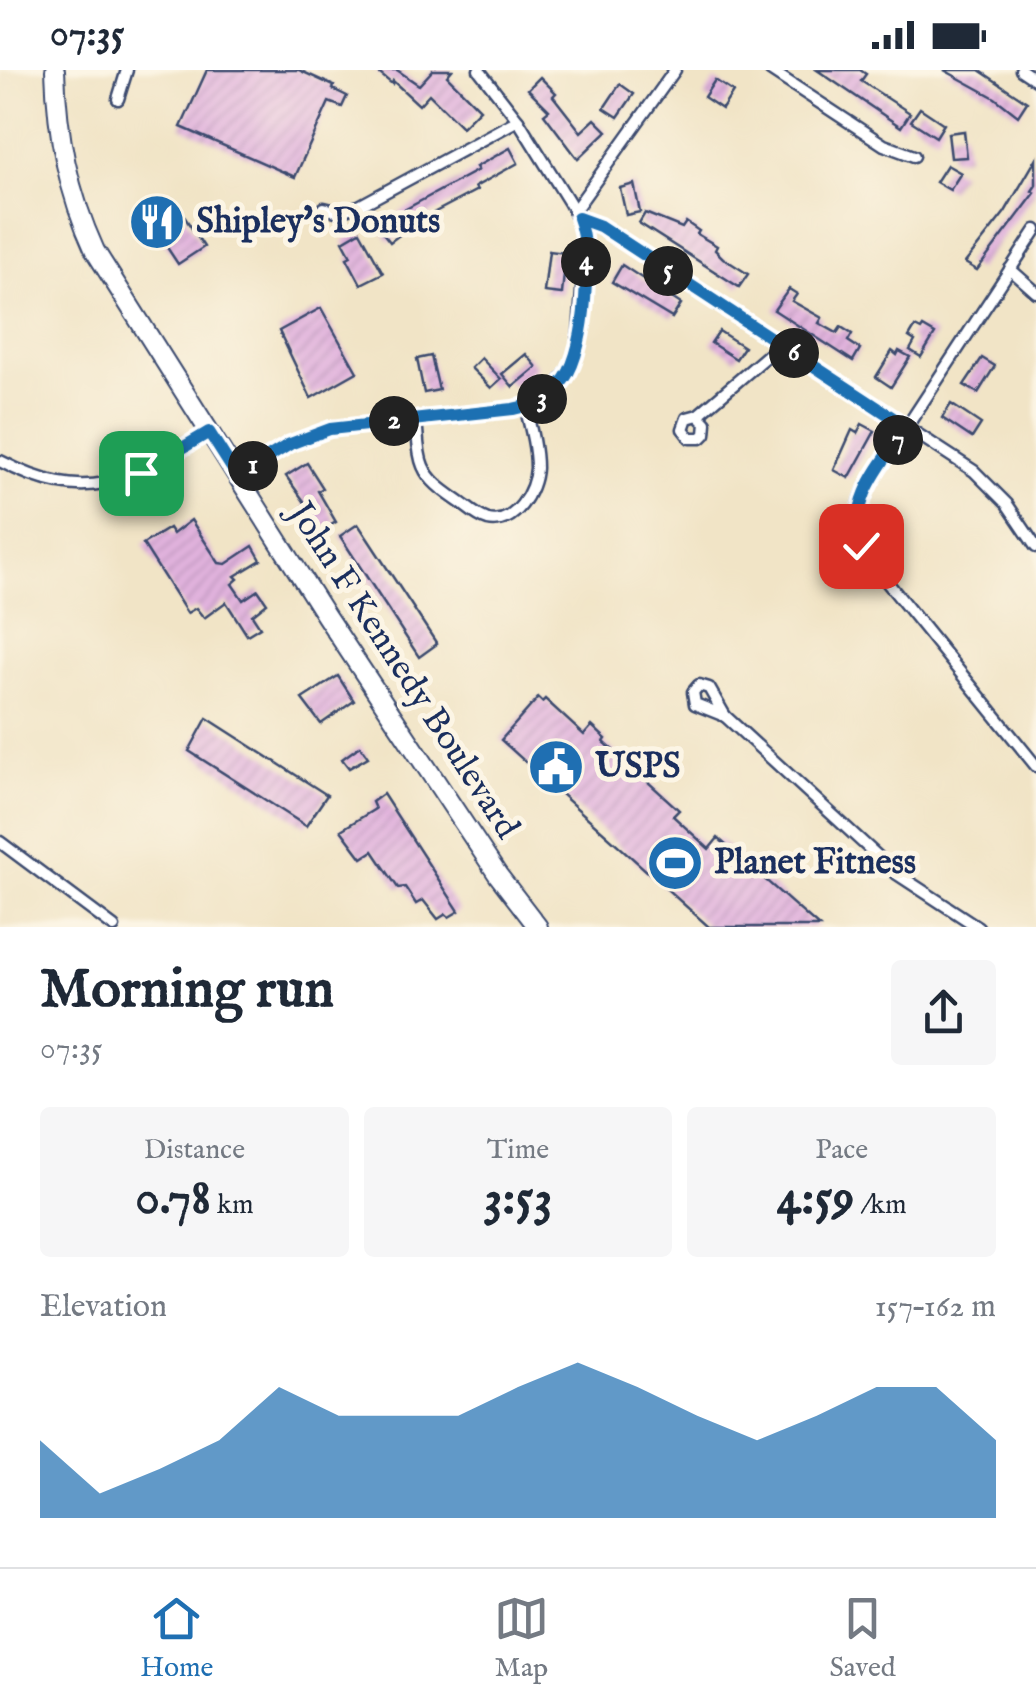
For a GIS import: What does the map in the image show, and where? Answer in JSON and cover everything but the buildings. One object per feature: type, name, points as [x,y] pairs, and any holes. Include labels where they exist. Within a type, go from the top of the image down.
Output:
[{"type":"main road","name":"John F Kennedy Boulevard","points":[[55,70],[63,159],[95,251],[237,476],[488,859],[538,927]]},
{"type":"street","points":[[118,98],[128,70]]},
{"type":"street","points":[[237,476],[313,434],[349,426],[526,406],[564,380],[578,347],[586,268],[576,214],[518,120],[478,70]]},
{"type":"street","points":[[576,214],[675,70]]},
{"type":"street","points":[[770,70],[884,145],[914,156]]},
{"type":"street","points":[[1021,70],[1036,80]]},
{"type":"street","points":[[324,208],[336,211],[359,206],[518,120]]},
{"type":"street","points":[[576,214],[986,480],[1036,547]]},
{"type":"street","points":[[1036,230],[861,500],[856,516],[861,546],[1036,766]]},
{"type":"street","points":[[1010,269],[1036,292]]},
{"type":"street","points":[[698,415],[781,344]]},
{"type":"street","points":[[416,419],[420,459],[430,478],[474,513],[497,520],[523,504],[534,478],[534,444],[526,406]]},
{"type":"street","points":[[0,460],[56,483],[106,484],[141,473],[209,432]]},
{"type":"street","points":[[725,716],[897,874],[978,927]]},
{"type":"street","points":[[0,842],[114,927]]},
{"type":"place","name":"Shipley's Donuts","points":[[157,222]]},
{"type":"place","name":"USPS","points":[[556,767]]},
{"type":"place","name":"Planet Fitness","points":[[675,863]]},
{"type":"route","points":[[141,473],[209,432],[237,476],[290,444],[330,429],[513,409],[538,401],[564,380],[578,347],[586,268],[578,218],[600,226],[907,427],[864,492],[856,516],[861,546]]}]
